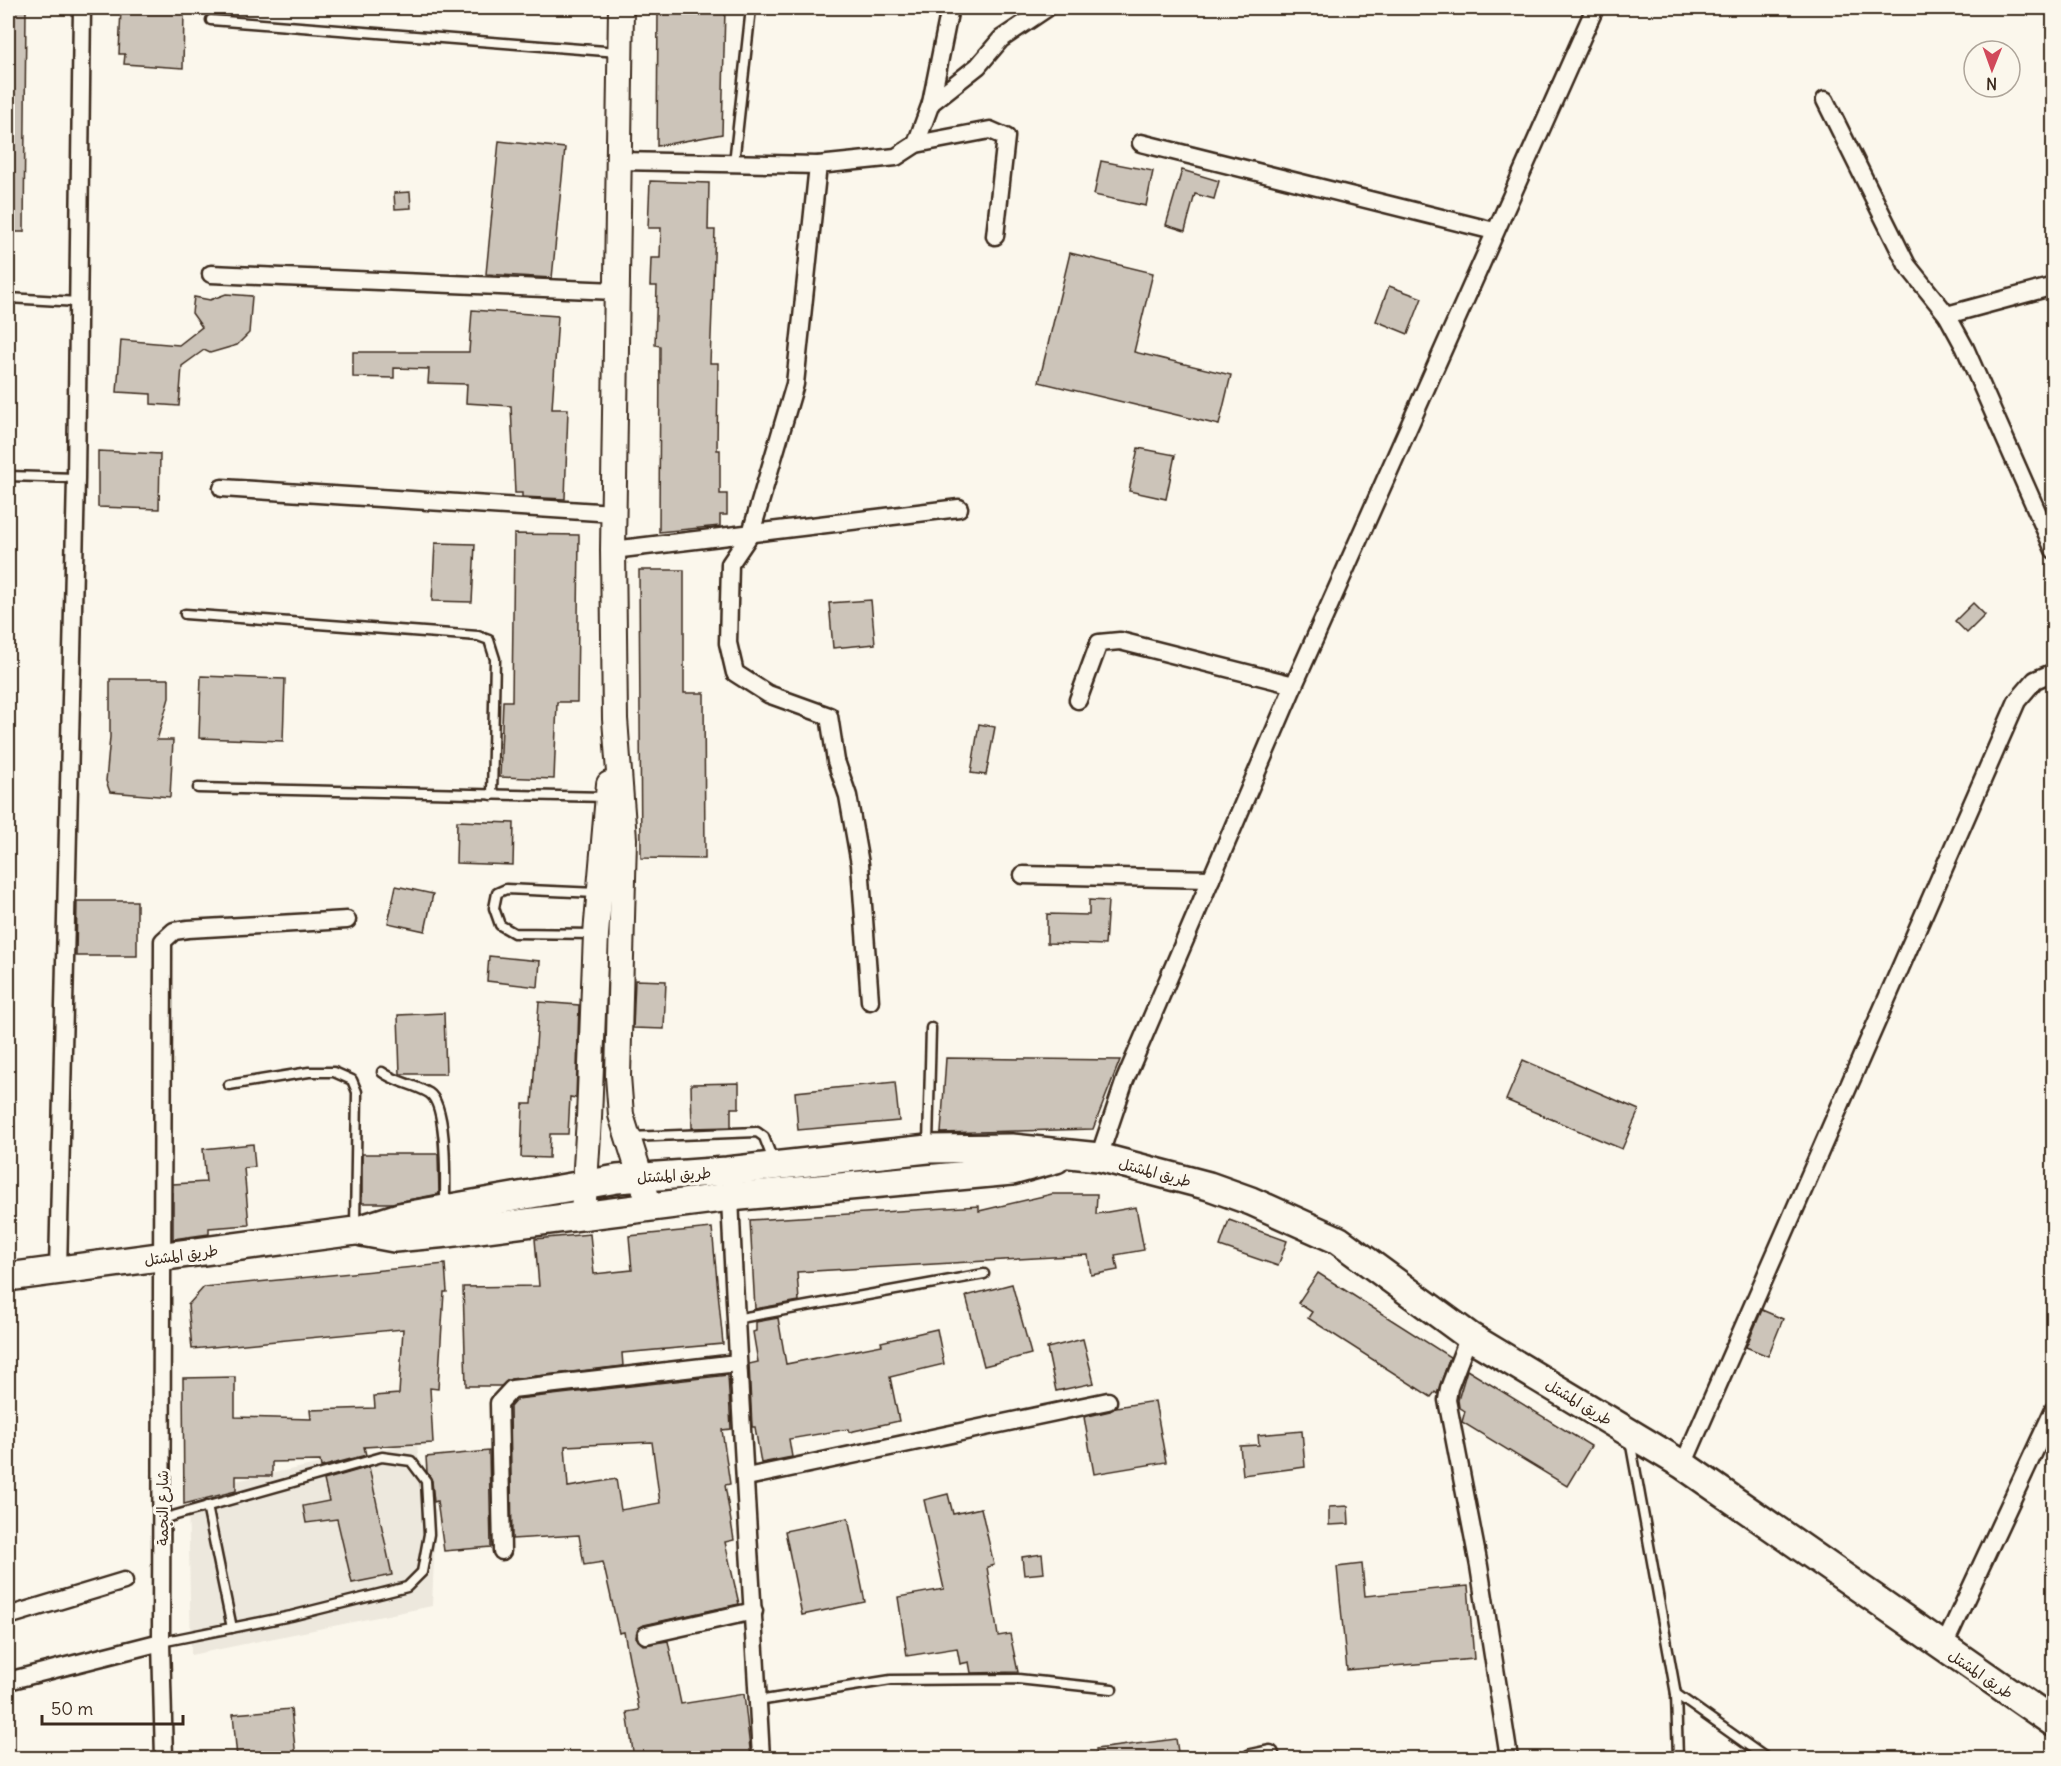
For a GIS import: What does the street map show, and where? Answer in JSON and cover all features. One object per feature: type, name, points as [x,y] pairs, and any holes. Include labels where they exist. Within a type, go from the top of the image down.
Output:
[{"type":"main road","points":[[621,8],[615,291],[613,550],[615,719],[624,839],[618,1076],[621,1115],[650,1207]]},
{"type":"main road","points":[[582,1216],[590,1118],[596,934],[615,719]]},
{"type":"main road","name":"طريق المشتل","points":[[8,1277],[355,1231],[399,1217],[617,1179],[775,1166],[928,1149],[1012,1148],[1098,1157],[1251,1201],[1338,1240],[1469,1336],[1683,1465],[2054,1724]]},
{"type":"main road","name":"طريق المشتل","points":[[355,1231],[394,1238],[730,1197],[1012,1171],[1069,1155]]},
{"type":"street","points":[[58,1269],[76,478],[82,8]]},
{"type":"street","points":[[916,144],[931,103],[950,8]]},
{"type":"street","points":[[931,103],[978,66],[1001,39],[1047,8]]},
{"type":"street","points":[[1098,1157],[1125,1080],[1294,685],[1595,8]]},
{"type":"street","points":[[1825,100],[1907,265],[1947,315],[1975,370],[2054,550]]},
{"type":"street","points":[[619,161],[818,165],[896,157],[916,144],[990,130],[1006,137],[995,236]]},
{"type":"street","points":[[1141,142],[1494,231]]},
{"type":"street","points":[[818,165],[795,384],[751,532],[730,564],[728,643],[735,673],[768,694],[829,716],[836,761],[848,796],[860,864],[870,1001]]},
{"type":"street","points":[[211,274],[615,291]]},
{"type":"street","points":[[1947,315],[2054,286]]},
{"type":"street","points":[[222,488],[614,513]]},
{"type":"street","points":[[613,550],[959,508]]},
{"type":"street","points":[[1078,700],[1099,643],[1109,640],[1294,685]]},
{"type":"street","points":[[1683,1465],[2017,700],[2035,680],[2054,672]]},
{"type":"street","points":[[1023,875],[1212,879]]},
{"type":"street","name":"شارع النجمة","points":[[164,1758],[161,1642],[163,941],[174,931],[188,928],[347,920]]},
{"type":"street","points":[[730,1197],[737,1363],[747,1477],[761,1758]]},
{"type":"street","points":[[1469,1336],[1449,1388],[1447,1400],[1481,1577],[1509,1758]]},
{"type":"street","points":[[502,1551],[499,1403],[512,1389],[737,1363]]},
{"type":"street","points":[[747,1477],[1108,1401]]},
{"type":"street","points":[[1943,1648],[2054,1409]]},
{"type":"street","points":[[8,1616],[124,1581]]},
{"type":"street","points":[[646,1635],[753,1611]]},
{"type":"street","points":[[8,1682],[161,1642]]},
{"type":"street","points":[[1251,1758],[1270,1754]]},
{"type":"lane","points":[[734,163],[751,8]]},
{"type":"lane","points":[[211,20],[621,52]]},
{"type":"lane","points":[[8,298],[78,302]]},
{"type":"lane","points":[[8,476],[76,478]]},
{"type":"lane","points":[[185,614],[478,636],[489,640],[495,659],[492,795]]},
{"type":"lane","points":[[198,788],[608,798]]},
{"type":"lane","points":[[596,934],[514,933],[500,925],[494,908],[497,893],[506,889],[600,893]]},
{"type":"lane","points":[[928,1149],[931,1028]]},
{"type":"lane","points":[[229,1085],[309,1072],[334,1072],[352,1080],[357,1092],[355,1231]]},
{"type":"lane","points":[[382,1072],[431,1094],[438,1102],[445,1162],[445,1210]]},
{"type":"lane","points":[[628,1137],[757,1132],[764,1137],[775,1166]]},
{"type":"lane","points":[[735,1319],[984,1274]]},
{"type":"lane","points":[[1628,1431],[1676,1694],[1678,1758]]},
{"type":"lane","points":[[161,1642],[232,1628],[407,1587],[422,1572],[429,1534],[426,1481],[411,1461],[382,1457],[162,1520]]},
{"type":"lane","points":[[207,1506],[232,1628]]},
{"type":"lane","points":[[758,1701],[891,1680],[1018,1679],[1112,1689]]},
{"type":"lane","points":[[1676,1694],[1766,1758]]},
{"type":"shaded area","points":[[417,1443],[422,1497],[436,1510],[432,1606],[191,1655],[188,1491]]},
{"type":"building","points":[[8,8],[26,8],[24,232],[8,232]]},
{"type":"building","points":[[121,8],[184,10],[183,68],[124,64],[125,54],[119,54]]},
{"type":"building","points":[[658,8],[725,8],[722,134],[657,146]]},
{"type":"building","points":[[499,141],[565,148],[552,278],[486,274]]},
{"type":"building","points":[[1101,161],[1153,171],[1146,206],[1094,195]]},
{"type":"building","points":[[1182,170],[1219,181],[1214,199],[1195,194],[1185,231],[1166,225]]},
{"type":"building","points":[[650,181],[709,183],[708,230],[715,230],[710,363],[718,363],[717,450],[720,450],[720,494],[727,494],[727,515],[720,515],[720,526],[659,532],[660,346],[655,345],[657,286],[650,286],[651,258],[660,258],[661,228],[648,228]]},
{"type":"building","points":[[410,192],[411,208],[395,209],[394,193]]},
{"type":"building","points":[[1070,253],[1153,273],[1134,352],[1231,375],[1219,425],[1039,382]]},
{"type":"building","points":[[1389,286],[1422,298],[1408,334],[1376,321]]},
{"type":"building","points":[[226,294],[252,296],[249,333],[237,345],[210,353],[204,350],[182,366],[179,406],[151,404],[151,394],[117,392],[121,340],[179,345],[202,327],[192,313],[194,297],[210,300]]},
{"type":"building","points":[[472,310],[558,316],[552,409],[568,409],[565,499],[522,497],[522,493],[515,493],[511,406],[466,403],[467,384],[428,383],[429,369],[394,368],[394,378],[353,377],[353,352],[469,352]]},
{"type":"building","points":[[1138,448],[1175,455],[1166,499],[1129,491]]},
{"type":"building","points":[[98,451],[160,454],[159,509],[98,507]]},
{"type":"building","points":[[514,534],[579,535],[577,702],[557,702],[554,779],[500,777],[503,701],[512,701]]},
{"type":"building","points":[[435,543],[475,544],[472,602],[432,601]]},
{"type":"building","points":[[639,570],[684,570],[684,693],[704,693],[705,859],[641,858]]},
{"type":"building","points":[[871,600],[875,644],[833,648],[829,603]]},
{"type":"building","points":[[1973,603],[1985,615],[1967,633],[1955,621]]},
{"type":"building","points":[[201,676],[285,679],[283,741],[199,738]]},
{"type":"building","points":[[110,679],[169,679],[169,698],[157,740],[173,740],[170,797],[110,792],[106,781],[110,737]]},
{"type":"building","points":[[979,724],[995,727],[986,775],[971,773]]},
{"type":"building","points":[[457,821],[514,823],[513,865],[456,863]]},
{"type":"building","points":[[396,886],[433,894],[425,931],[388,923]]},
{"type":"building","points":[[1089,900],[1108,901],[1105,945],[1047,943],[1047,914],[1089,915]]},
{"type":"building","points":[[77,901],[137,901],[137,956],[76,956]]},
{"type":"building","points":[[489,956],[540,961],[538,987],[487,981]]},
{"type":"building","points":[[635,980],[666,981],[664,1029],[633,1028]]},
{"type":"building","points":[[539,1002],[579,1005],[576,1098],[570,1097],[568,1134],[550,1134],[549,1158],[521,1157],[523,1104],[532,1104]]},
{"type":"building","points":[[444,1013],[446,1074],[400,1074],[398,1015]]},
{"type":"building","points":[[946,1058],[1120,1060],[1093,1129],[941,1133]]},
{"type":"building","points":[[1523,1060],[1639,1110],[1622,1149],[1506,1100]]},
{"type":"building","points":[[895,1082],[899,1121],[798,1130],[795,1092]]},
{"type":"building","points":[[739,1083],[739,1108],[731,1108],[731,1127],[692,1128],[691,1084]]},
{"type":"building","points":[[253,1144],[255,1167],[244,1168],[249,1225],[209,1228],[209,1234],[173,1239],[173,1184],[206,1182],[203,1149]]},
{"type":"building","points":[[362,1154],[438,1154],[439,1194],[392,1203],[362,1203]]},
{"type":"building","points":[[1052,1194],[1097,1194],[1096,1214],[1136,1207],[1144,1250],[1115,1255],[1118,1270],[1091,1275],[1088,1255],[797,1272],[799,1301],[755,1309],[750,1220],[979,1206],[979,1211]]},
{"type":"building","points":[[1229,1220],[1287,1241],[1278,1266],[1220,1246]]},
{"type":"building","points":[[712,1228],[723,1344],[622,1353],[623,1366],[511,1379],[501,1386],[466,1386],[463,1287],[539,1286],[535,1239],[590,1234],[594,1274],[632,1270],[629,1236]]},
{"type":"building","points":[[445,1264],[447,1292],[444,1292],[438,1389],[430,1388],[433,1443],[364,1447],[366,1455],[321,1467],[320,1461],[272,1462],[272,1476],[236,1476],[236,1491],[184,1504],[183,1378],[235,1377],[235,1417],[311,1419],[310,1410],[375,1408],[374,1396],[399,1394],[403,1329],[192,1349],[188,1305],[204,1287]]},
{"type":"building","points":[[1318,1273],[1450,1357],[1437,1394],[1435,1392],[1431,1397],[1308,1318],[1312,1312],[1298,1303]]},
{"type":"building","points":[[1012,1284],[1031,1354],[984,1366],[966,1296]]},
{"type":"building","points":[[1762,1310],[1783,1319],[1768,1356],[1746,1347]]},
{"type":"building","points":[[778,1318],[786,1364],[882,1345],[881,1342],[937,1329],[944,1364],[890,1377],[899,1421],[849,1432],[848,1429],[789,1439],[792,1457],[761,1463],[755,1427],[752,1427],[749,1364],[758,1362],[753,1332],[756,1331],[756,1322]]},
{"type":"building","points":[[1083,1339],[1094,1383],[1056,1391],[1047,1348]]},
{"type":"building","points":[[1467,1370],[1591,1446],[1567,1486],[1462,1422],[1465,1411],[1459,1407],[1458,1400]]},
{"type":"building","points":[[728,1375],[731,1429],[722,1430],[730,1484],[725,1485],[734,1540],[725,1542],[739,1604],[644,1625],[639,1628],[636,1637],[643,1645],[668,1641],[681,1704],[744,1694],[751,1758],[634,1758],[627,1712],[639,1710],[624,1632],[619,1633],[603,1562],[584,1565],[579,1535],[512,1539],[510,1407],[517,1399]],"holes":[[[652,1442],[660,1503],[621,1510],[616,1479],[568,1487],[565,1446]]]},
{"type":"building","points":[[1155,1401],[1166,1462],[1094,1474],[1084,1417],[1110,1411],[1116,1407]]},
{"type":"building","points":[[1302,1431],[1305,1467],[1243,1475],[1240,1446],[1259,1445],[1258,1435]]},
{"type":"building","points":[[489,1451],[491,1547],[444,1551],[437,1501],[434,1502],[426,1457]]},
{"type":"building","points":[[369,1467],[392,1575],[352,1583],[337,1519],[306,1523],[303,1506],[329,1501],[324,1480]]},
{"type":"building","points":[[948,1494],[953,1514],[981,1508],[994,1565],[987,1567],[998,1636],[1010,1634],[1018,1672],[971,1673],[969,1662],[960,1664],[957,1648],[907,1656],[898,1597],[944,1589],[924,1500]]},
{"type":"building","points":[[1348,1506],[1349,1524],[1329,1525],[1329,1507]]},
{"type":"building","points":[[848,1518],[865,1602],[802,1615],[785,1531]]},
{"type":"building","points":[[1042,1554],[1044,1573],[1024,1575],[1022,1557]]},
{"type":"building","points":[[1362,1564],[1365,1596],[1468,1586],[1474,1659],[1347,1670],[1337,1567]]},
{"type":"building","points":[[291,1709],[296,1758],[237,1758],[233,1714]]},
{"type":"building","points":[[1176,1739],[1179,1758],[1097,1758],[1096,1749]]}]
